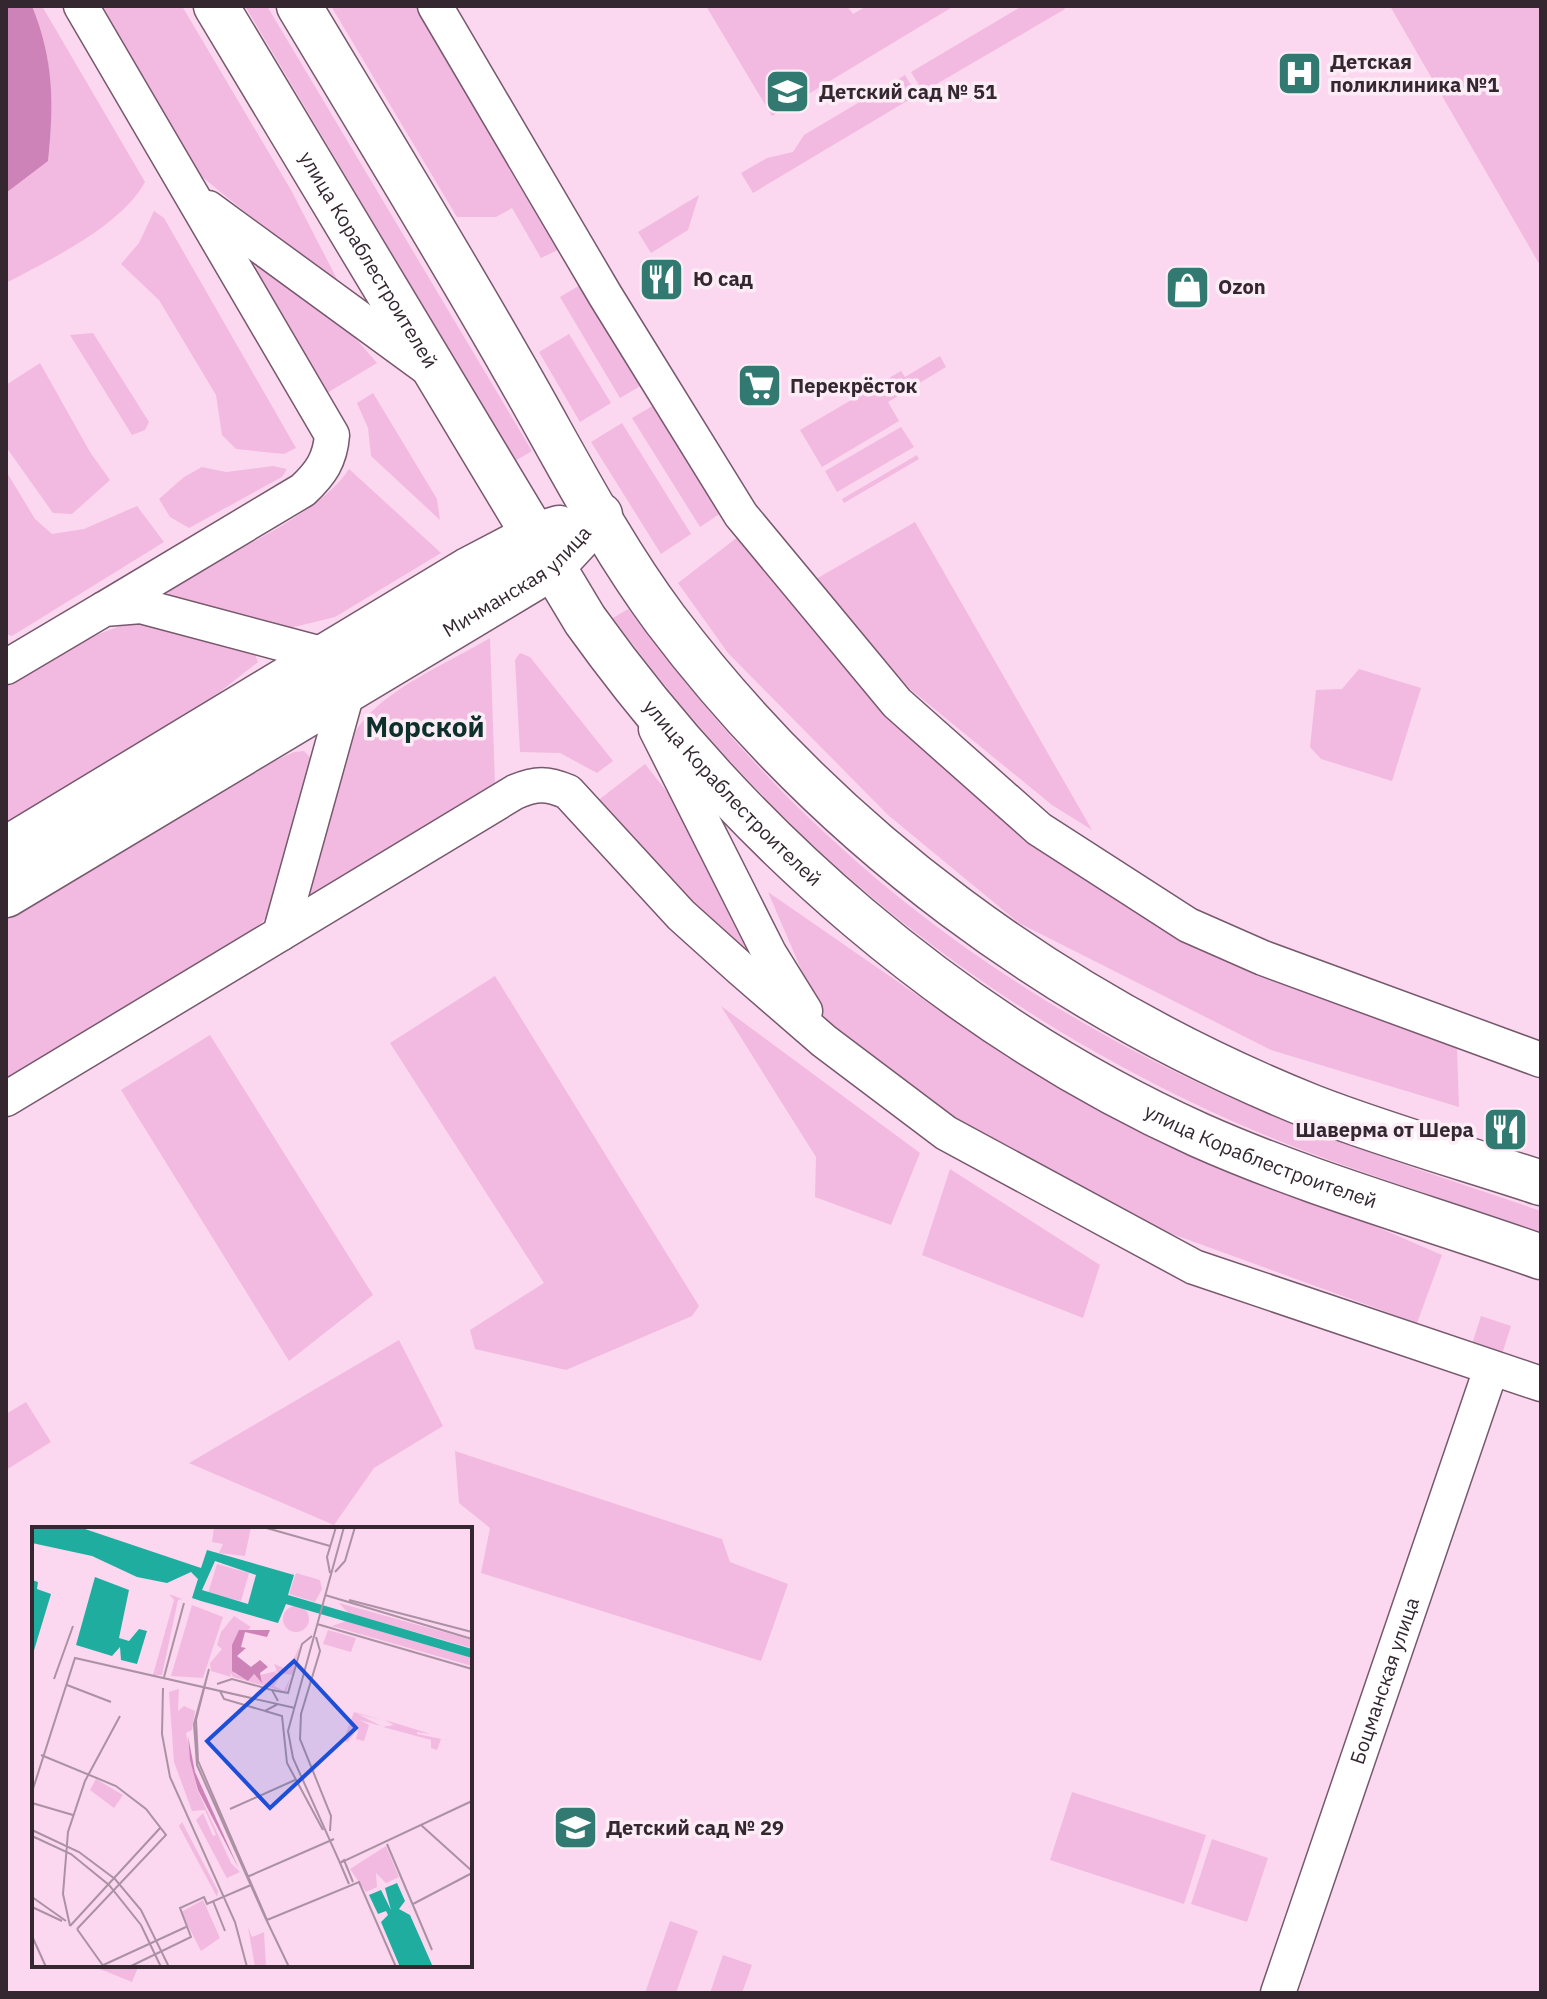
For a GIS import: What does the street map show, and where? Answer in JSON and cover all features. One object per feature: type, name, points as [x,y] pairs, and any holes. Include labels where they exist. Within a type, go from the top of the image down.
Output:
[{"type":"main road","name":"улица Кораблестроителей","points":[[216,6],[542,552],[635,689],[723,789],[809,874],[908,958],[1023,1039],[1200,1135],[1541,1257]]},
{"type":"main road","points":[[299,6],[662,615],[739,706],[852,824],[943,900],[1062,981],[1145,1029],[1314,1108],[1541,1183]]},
{"type":"main road","name":"Мичманская улица","points":[[6,895],[336,672],[468,570],[542,552],[600,515]]},
{"type":"main road","name":"Мичманская улица","points":[[6,849],[336,672]]},
{"type":"street","points":[[6,667],[283,505],[319,475],[330,455],[332,435],[323,413],[81,6]]},
{"type":"street","points":[[435,6],[605,295],[741,515],[897,703],[1039,829],[1188,925],[1278,964],[1541,1060]]},
{"type":"street","points":[[198,201],[441,379]]},
{"type":"street","points":[[104,609],[141,606],[336,672],[280,934]]},
{"type":"street","points":[[635,689],[769,953],[824,1041]]},
{"type":"street","points":[[6,1099],[532,785],[549,784],[568,792],[681,915],[824,1041],[946,1133],[1194,1267],[1541,1384]]},
{"type":"street","name":"Боцманская улица","points":[[1278,1993],[1491,1369]]},
{"type":"shaded area","points":[[6,6],[32,6],[45,45],[51,120],[48,161],[6,193]]},
{"type":"shaded area","points":[[32,6],[42,6],[145,182],[134,198],[102,227],[6,283],[6,193],[48,161],[50,82],[45,45]]},
{"type":"shaded area","points":[[98,6],[182,6],[291,190],[339,283],[334,285],[195,171]]},
{"type":"shaded area","points":[[245,6],[267,6],[532,451],[515,461]]},
{"type":"shaded area","points":[[331,6],[418,6],[562,248],[541,258],[512,208],[496,217],[457,217]]},
{"type":"shaded area","name":"Детский сад № 51","points":[[706,6],[847,6],[853,14],[867,6],[954,6],[772,116]]},
{"type":"shaded area","points":[[1022,6],[1063,6],[1065,9],[923,92],[911,72]]},
{"type":"shaded area","points":[[1390,6],[1541,6],[1541,267]]},
{"type":"shaded area","points":[[905,75],[917,95],[753,193],[741,173],[767,158],[793,152],[804,135]]},
{"type":"shaded area","points":[[699,195],[688,230],[651,253],[638,232]]},
{"type":"shaded area","points":[[154,211],[164,218],[296,448],[284,454],[236,449],[222,435],[216,395],[159,300],[121,264],[139,243]]},
{"type":"shaded area","points":[[260,264],[351,333],[377,363],[327,393],[254,268]]},
{"type":"shaded area","points":[[582,284],[642,385],[620,398],[560,297]]},
{"type":"shaded area","points":[[93,333],[149,422],[145,430],[132,435],[70,335]]},
{"type":"shaded area","points":[[569,334],[611,403],[580,422],[539,352]]},
{"type":"shaded area","points":[[940,356],[946,367],[888,402],[899,421],[822,467],[800,430],[901,371],[905,377]]},
{"type":"shaded area","points":[[40,363],[90,452],[110,480],[72,514],[53,513],[6,447],[6,385]]},
{"type":"shaded area","points":[[373,393],[437,499],[440,520],[371,456],[368,428],[357,403]]},
{"type":"shaded area","points":[[654,405],[721,513],[700,527],[632,418]]},
{"type":"shaded area","points":[[622,423],[691,534],[661,554],[591,442]]},
{"type":"shaded area","points":[[901,427],[914,447],[837,492],[825,471]]},
{"type":"shaded area","points":[[917,455],[919,459],[844,503],[842,499]]},
{"type":"shaded area","points":[[273,466],[287,469],[282,477],[189,528],[170,517],[159,499],[184,477],[202,467],[226,472]]},
{"type":"shaded area","points":[[349,469],[441,553],[335,617],[290,628],[172,598],[168,593],[175,583],[294,518],[335,486]]},
{"type":"shaded area","points":[[6,471],[35,519],[52,534],[84,529],[137,506],[164,542],[12,636],[6,634]]},
{"type":"shaded area","points":[[915,522],[1092,830],[1052,805],[910,689],[816,579]]},
{"type":"shaded area","points":[[739,536],[844,659],[1195,941],[1457,1048],[1459,1107],[1271,1050],[1019,923],[888,815],[728,653],[678,583]]},
{"type":"shaded area","points":[[628,609],[727,732],[780,790],[889,889],[1000,971],[1119,1043],[1243,1103],[1364,1151],[1541,1211],[1541,1232],[1334,1161],[1212,1112],[1122,1067],[1037,1017],[957,963],[881,904],[809,841],[740,772],[675,698],[613,618]]},
{"type":"shaded area","points":[[134,622],[161,626],[254,652],[258,662],[169,732],[6,830],[6,686],[83,641]]},
{"type":"shaded area","points":[[490,638],[495,785],[314,897],[307,890],[330,796],[346,749],[357,729],[370,713],[397,691]]},
{"type":"shaded area","points":[[520,653],[530,657],[613,761],[597,773],[560,753],[520,752],[515,660]]},
{"type":"shaded area","points":[[1359,669],[1421,688],[1392,781],[1321,759],[1310,747],[1316,690],[1342,689]]},
{"type":"shaded area","points":[[304,751],[310,757],[310,765],[269,915],[256,928],[6,1080],[6,914],[203,795],[294,752]]},
{"type":"shaded area","points":[[645,764],[694,826],[755,955],[753,962],[689,903],[596,802]]},
{"type":"shaded area","points":[[768,892],[1008,1058],[1184,1144],[1442,1255],[1417,1323],[1153,1227],[976,1136],[828,1032]]},
{"type":"shaded area","points":[[495,976],[699,1306],[692,1316],[566,1370],[475,1349],[470,1330],[544,1283],[390,1043]]},
{"type":"shaded area","points":[[721,1006],[920,1153],[891,1225],[815,1197],[816,1157]]},
{"type":"shaded area","points":[[210,1035],[373,1295],[289,1361],[121,1090]]},
{"type":"shaded area","points":[[950,1169],[1100,1265],[1083,1318],[922,1255]]},
{"type":"shaded area","points":[[1481,1316],[1511,1326],[1502,1354],[1472,1344]]},
{"type":"shaded area","points":[[399,1340],[443,1426],[374,1468],[334,1525],[189,1463]]},
{"type":"shaded area","points":[[26,1402],[51,1442],[6,1470],[6,1414]]},
{"type":"shaded area","points":[[455,1451],[722,1539],[730,1562],[788,1584],[761,1661],[481,1573],[490,1528],[459,1503]]},
{"type":"shaded area","points":[[1072,1792],[1206,1835],[1184,1904],[1050,1860]]},
{"type":"shaded area","points":[[1212,1839],[1268,1858],[1247,1922],[1191,1904]]},
{"type":"shaded area","points":[[670,1921],[698,1931],[676,1993],[645,1993]]},
{"type":"shaded area","points":[[723,1955],[752,1965],[742,1993],[710,1993]]},
{"type":"shaded area","points":[[95,1967],[138,1967],[132,1982]]},
{"type":"place","name":"Детская поликлиника №1","points":[[1299,74]]},
{"type":"place","name":"Детский сад № 51","points":[[788,92]]},
{"type":"place","name":"Ю сад","points":[[662,279]]},
{"type":"place","name":"Ozon","points":[[1187,287]]},
{"type":"place","name":"Перекрёсток","points":[[759,386]]},
{"type":"place","name":"Шаверма от Шера","points":[[1505,1130]]},
{"type":"place","name":"Детский сад № 29","points":[[575,1828]]},
{"type":"district","name":"Морской","points":[[425,727]]}]
